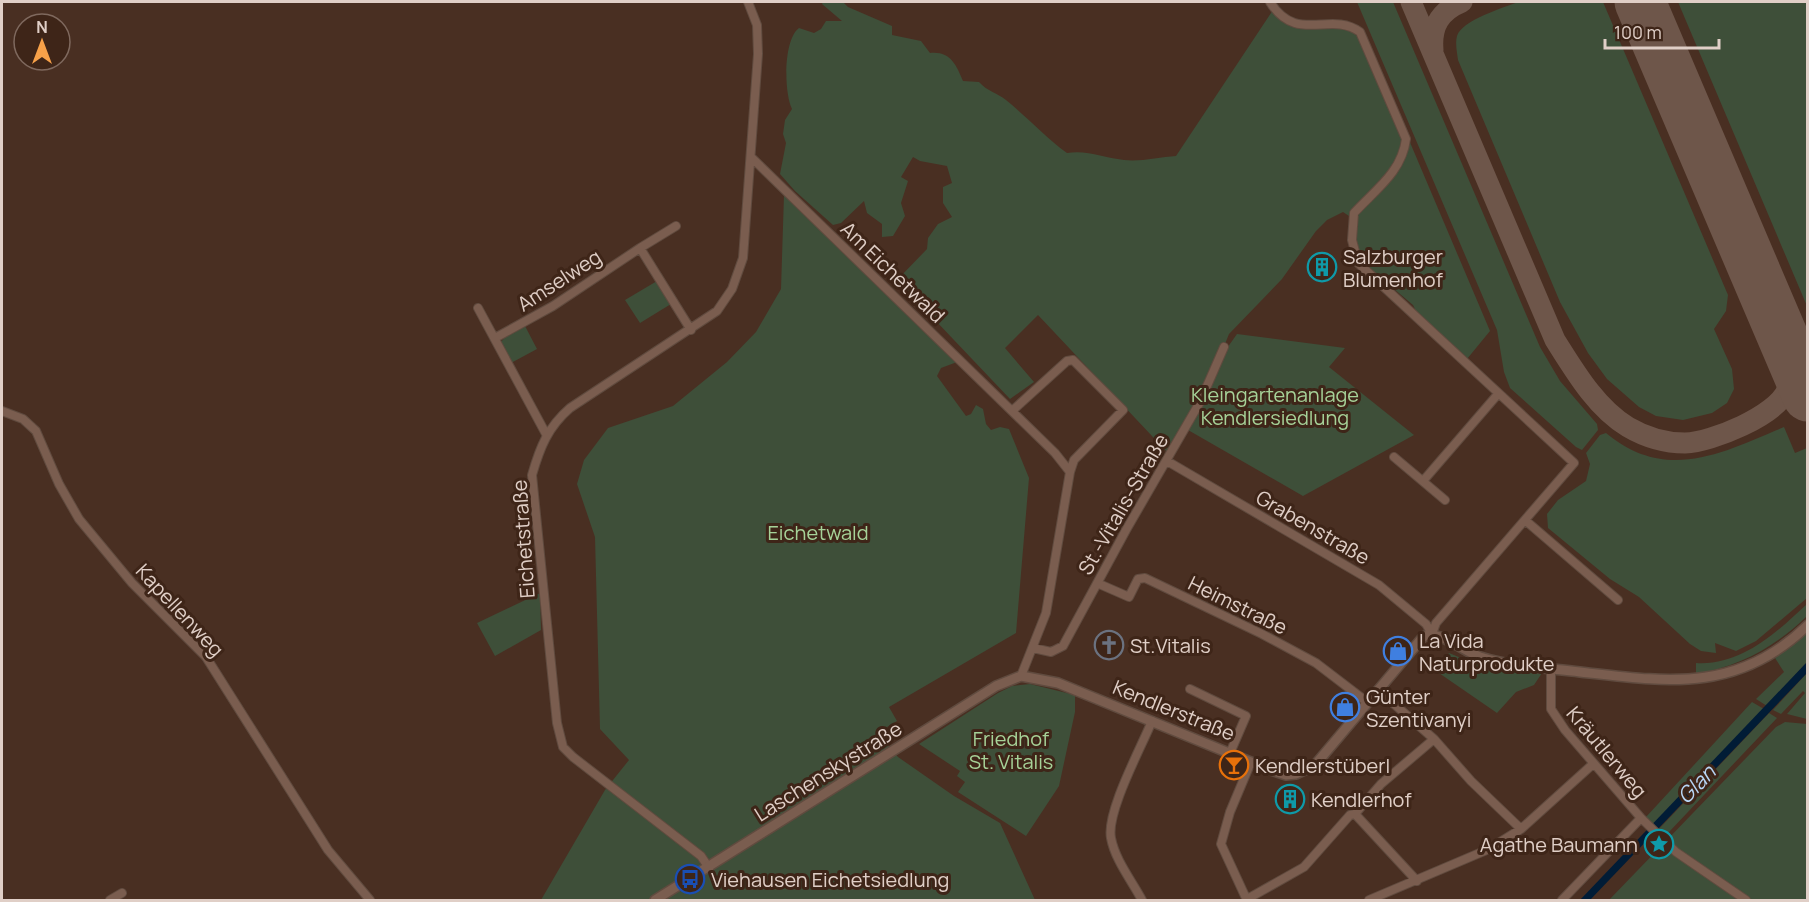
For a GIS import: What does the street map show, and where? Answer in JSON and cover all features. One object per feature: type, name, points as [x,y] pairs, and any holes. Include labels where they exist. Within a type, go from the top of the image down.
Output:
[{"type":"street","name":"Eichetstraße","points":[[709,868],[701,856],[563,747],[557,723],[532,475],[546,434],[570,408],[717,311],[732,289],[743,258],[758,54],[757,25],[748,2]]},
{"type":"street","points":[[1270,2],[1279,15],[1290,22],[1352,27],[1362,35],[1406,139],[1404,152],[1390,177],[1354,213],[1352,240],[1354,256],[1362,267],[1498,393],[1424,480]]},
{"type":"street","name":"Am Eichetwald","points":[[751,158],[1055,453],[1070,472]]},
{"type":"street","name":"Amselweg","points":[[495,338],[553,306],[604,270],[676,226]]},
{"type":"street","points":[[640,248],[691,330]]},
{"type":"street","points":[[478,308],[546,434]]},
{"type":"street","name":"St.-Vitalis-Straße","points":[[1033,648],[1051,652],[1062,648],[1213,378],[1224,347]]},
{"type":"street","points":[[1012,411],[1067,361],[1073,360],[1123,410],[1074,459],[1046,613],[1021,676]]},
{"type":"street","name":"Kendlerstraße","points":[[1021,676],[1071,687],[1286,775],[1307,771],[1315,765],[1422,638],[1431,634],[1436,623],[1574,463],[1498,393]]},
{"type":"street","name":"Kapellenweg","points":[[2,411],[23,419],[36,431],[59,484],[79,519],[132,583],[206,657],[328,850],[370,900]]},
{"type":"street","points":[[1394,457],[1445,500]]},
{"type":"street","name":"Grabenstraße","points":[[1167,461],[1379,585],[1426,624],[1431,634]]},
{"type":"street","points":[[1526,520],[1618,600]]},
{"type":"street","name":"Heimstraße","points":[[1097,583],[1129,597],[1138,579],[1145,578],[1262,634],[1316,663],[1367,702]]},
{"type":"street","points":[[1431,634],[1480,657],[1551,669],[1668,681],[1708,678],[1756,663],[1787,644],[1808,626]]},
{"type":"street","name":"Kräutlerweg","points":[[1551,669],[1550,700],[1554,717],[1642,820],[1562,900]]},
{"type":"street","name":"Laschenskystraße","points":[[655,900],[996,686],[1021,676]]},
{"type":"street","points":[[1190,689],[1246,716],[1230,753]]},
{"type":"street","points":[[1378,690],[1434,739],[1471,781],[1521,829]]},
{"type":"street","points":[[1142,900],[1114,847],[1110,828],[1114,810],[1152,721]]},
{"type":"street","points":[[1251,762],[1230,812],[1221,843],[1245,896],[1250,899],[1304,867],[1350,815],[1355,814],[1382,784],[1434,739]]},
{"type":"street","points":[[1368,900],[1489,849],[1521,829],[1593,764]]},
{"type":"street","points":[[1355,814],[1417,881]]},
{"type":"street","points":[[1642,820],[1676,852],[1746,900]]},
{"type":"street","points":[[110,900],[122,893]]},
{"type":"green space","points":[[823,2],[843,2],[848,7],[892,26],[892,35],[921,41],[930,53],[947,56],[955,64],[963,81],[979,82],[1003,98],[1067,153],[1130,160],[1176,156],[1273,10],[1287,22],[1295,25],[1340,27],[1358,33],[1409,140],[1490,331],[1467,359],[1416,311],[1413,305],[1361,261],[1357,254],[1355,220],[1343,212],[1327,220],[1316,231],[1282,279],[1229,334],[1212,376],[1168,453],[1038,315],[1005,348],[1034,382],[1010,399],[897,280],[927,249],[928,238],[938,224],[952,217],[943,203],[943,187],[952,183],[947,166],[920,161],[913,157],[901,177],[908,181],[901,203],[905,216],[893,236],[882,237],[882,224],[867,213],[864,201],[841,223],[833,225],[795,191],[780,174],[786,143],[783,134],[785,120],[792,109],[786,80],[790,43],[799,28],[814,33],[821,29],[826,21],[842,21],[822,4]]},
{"type":"green space","points":[[1357,2],[1393,2],[1540,347],[1560,381],[1597,424],[1598,430],[1582,450],[1510,388],[1504,372],[1497,330]]},
{"type":"green space","points":[[1518,2],[1603,2],[1728,295],[1726,311],[1714,329],[1732,369],[1734,389],[1727,403],[1712,413],[1683,420],[1656,416],[1639,407],[1607,379],[1588,353],[1560,302],[1458,60],[1456,42],[1460,30],[1484,15]]},
{"type":"green space","points":[[1678,2],[1807,2],[1807,306]]},
{"type":"green space","name":"Eichetwald","points":[[784,195],[957,362],[941,368],[937,376],[966,416],[971,414],[976,405],[983,409],[986,424],[991,430],[1000,427],[1009,429],[1029,478],[1016,633],[889,707],[897,721],[877,733],[898,757],[954,796],[1000,823],[1035,900],[541,900],[605,790],[629,760],[600,729],[595,537],[577,484],[584,460],[608,428],[673,406],[727,362],[756,332],[781,289]]},
{"type":"green space","points":[[657,281],[671,304],[640,323],[625,300]]},
{"type":"green space","points":[[525,326],[537,349],[511,363],[501,342],[506,336]]},
{"type":"green space","name":"Kleingartenanlage Kendlersiedlung","points":[[1237,334],[1345,348],[1329,367],[1414,435],[1303,496],[1188,430],[1225,351]]},
{"type":"green space","points":[[1784,427],[1795,453],[1807,448],[1807,598],[1756,641],[1736,651],[1715,643],[1716,653],[1701,651],[1690,644],[1639,597],[1610,579],[1548,528],[1547,514],[1558,500],[1586,481],[1590,464],[1586,453],[1600,435],[1606,433],[1628,448],[1650,457],[1672,460],[1716,454]]},
{"type":"green space","points":[[540,593],[541,630],[495,656],[477,623]]},
{"type":"green space","points":[[1807,604],[1807,616],[1770,646],[1728,666],[1696,674],[1696,663],[1712,663],[1728,659],[1757,646]]},
{"type":"green space","points":[[1807,632],[1807,662],[1767,706],[1756,699],[1784,672],[1775,658]]},
{"type":"green space","points":[[1449,653],[1494,667],[1542,673],[1534,685],[1516,692],[1497,713],[1436,671]]},
{"type":"green space","points":[[1807,673],[1807,719],[1787,714],[1805,693],[1803,691],[1781,714],[1773,710]]},
{"type":"green space","name":"Friedhof St. Vitalis","points":[[1030,684],[1075,695],[1075,712],[1059,786],[1026,836],[958,792],[965,782],[957,776],[960,771],[919,744],[998,693],[1012,686]]},
{"type":"green space","points":[[1752,702],[1764,709],[1653,825],[1646,817]]},
{"type":"green space","points":[[1769,713],[1777,718],[1665,836],[1658,830]]},
{"type":"green space","points":[[1785,722],[1807,724],[1807,900],[1609,900],[1776,727]]},
{"type":"water","name":"Glan","points":[[1807,662],[1807,673],[1590,900],[1580,900]]},
{"type":"taxiway","points":[[1411,2],[1555,340],[1587,388],[1606,410],[1628,427],[1655,439],[1670,442],[1697,442],[1742,426],[1781,400],[1787,390],[1792,359]]},
{"type":"taxiway","points":[[1433,50],[1435,27],[1439,20],[1448,10],[1462,2]]},
{"type":"runway","points":[[1640,2],[1808,396]]},
{"type":"place","name":"Salzburger Blumenhof","points":[[1322,267]]},
{"type":"place","name":"St.Vitalis","points":[[1109,645]]},
{"type":"place","name":"La Vida Naturprodukte","points":[[1398,651]]},
{"type":"place","name":"Günter Szentivanyi","points":[[1345,707]]},
{"type":"place","name":"Kendlerstüberl","points":[[1234,765]]},
{"type":"place","name":"Kendlerhof","points":[[1290,799]]},
{"type":"place","name":"Agathe Baumann","points":[[1659,844]]},
{"type":"place","name":"Viehausen Eichetsiedlung","points":[[690,879]]}]
